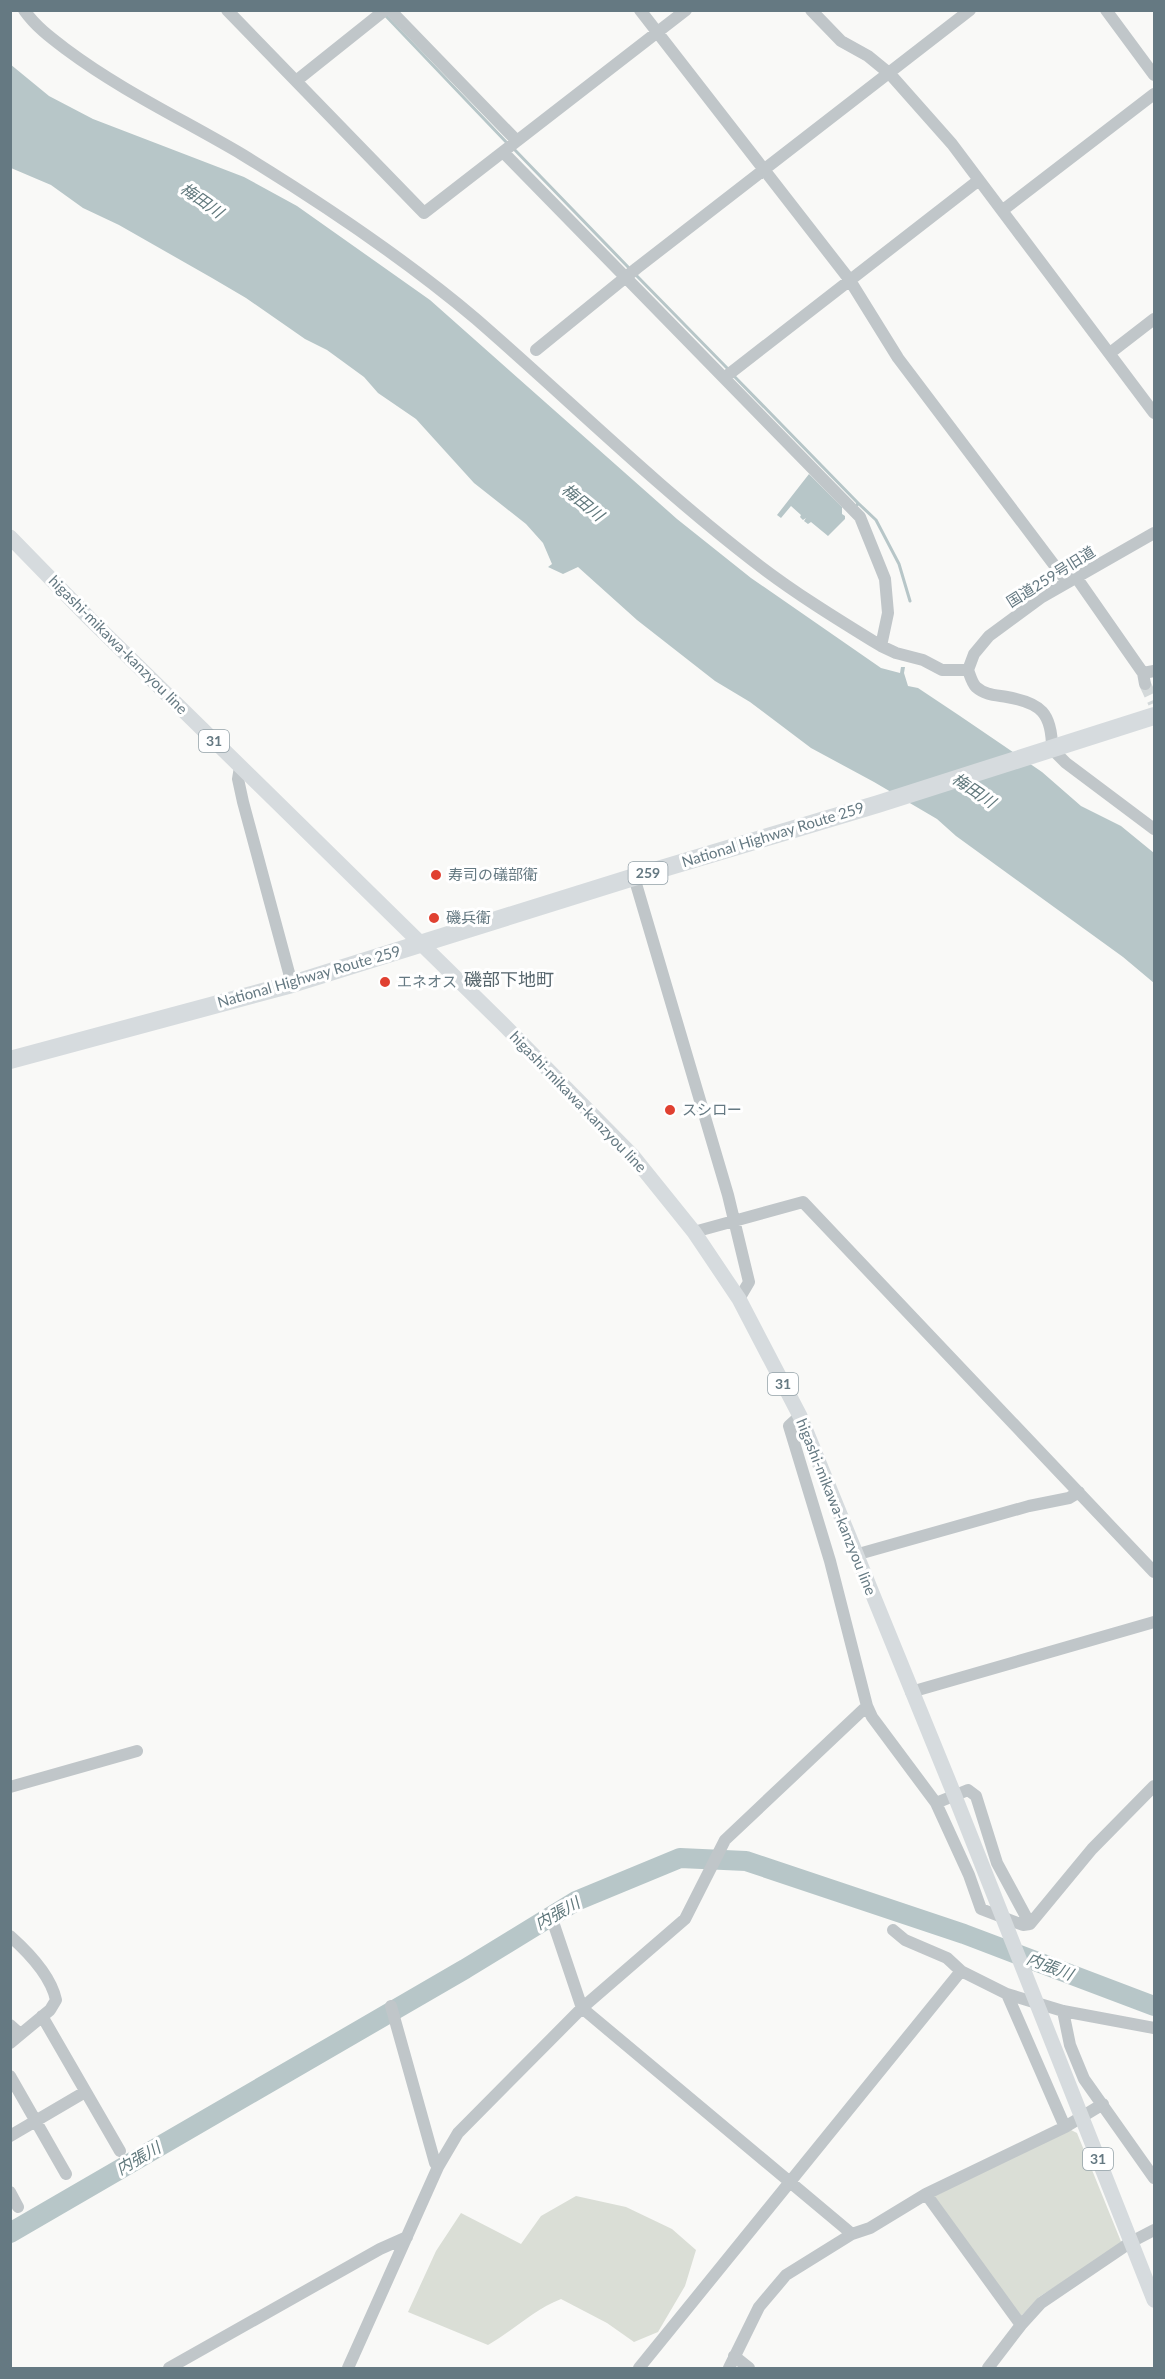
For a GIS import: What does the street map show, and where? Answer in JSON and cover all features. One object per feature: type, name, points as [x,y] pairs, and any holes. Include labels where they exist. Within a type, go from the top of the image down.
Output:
[{"type":"highway","name":"National Highway Route 259","points":[[10,1060],[292,984],[634,877],[878,804],[1155,716]]},
{"type":"main road","name":"higashi-mikawa-kanzyou line","points":[[10,537],[419,944],[502,1023],[632,1155],[694,1232],[739,1299],[800,1416],[954,1794],[1155,2300]]},
{"type":"street","points":[[24,10],[44,33],[90,66],[242,155],[386,250],[476,319],[632,461],[752,560],[801,595],[881,646],[896,653],[923,660],[942,670],[968,670],[974,686],[988,694],[1009,697],[1038,706],[1052,727],[1052,749],[1066,763],[1155,829]]},
{"type":"street","points":[[227,10],[424,213],[686,10]]},
{"type":"street","points":[[640,10],[849,279],[898,358],[1147,676]]},
{"type":"street","points":[[811,10],[841,41],[868,56],[890,74],[952,144],[1155,413]]},
{"type":"street","points":[[536,350],[631,273],[970,10]]},
{"type":"street","points":[[1106,10],[1155,75]]},
{"type":"street","points":[[296,81],[385,12],[510,147],[729,375],[860,517],[885,579],[888,613],[881,646]]},
{"type":"street","points":[[1003,210],[1155,94]]},
{"type":"street","points":[[729,375],[849,279],[979,180]]},
{"type":"street","points":[[1110,353],[1155,319]]},
{"type":"street","name":"国道259号旧道","points":[[968,670],[974,654],[989,636],[1042,597],[1155,533]]},
{"type":"street","points":[[240,767],[238,779],[243,802],[292,984]]},
{"type":"street","points":[[634,877],[728,1195],[749,1282],[739,1299]]},
{"type":"street","points":[[694,1232],[802,1202],[1155,1572]]},
{"type":"street","points":[[800,1416],[789,1426],[830,1561],[867,1706],[872,1717],[936,1803],[969,1875],[981,1909],[1023,1925],[1030,1924],[1092,1849],[1155,1786]]},
{"type":"street","points":[[855,1555],[1029,1506],[1069,1498],[1079,1492]]},
{"type":"street","points":[[911,1692],[1155,1622]]},
{"type":"street","points":[[348,2368],[438,2167],[458,2133],[582,2008],[685,1920],[721,1846],[867,1706]]},
{"type":"street","points":[[10,1787],[137,1751]]},
{"type":"street","points":[[936,1803],[968,1790],[976,1796],[997,1863],[1030,1924]]},
{"type":"street","points":[[550,1913],[582,2008],[852,2234]]},
{"type":"street","points":[[893,1930],[905,1940],[946,1958],[961,1971],[1007,1994],[1063,2011],[1155,2028]]},
{"type":"street","points":[[10,1936],[38,1966],[55,1992],[57,2000],[42,2016],[15,2038],[10,2025]]},
{"type":"street","points":[[639,2368],[961,1971]]},
{"type":"street","points":[[1007,1994],[1065,2127]]},
{"type":"street","points":[[391,2006],[420,2114],[438,2167]]},
{"type":"street","points":[[1063,2011],[1070,2045],[1084,2079],[1155,2178]]},
{"type":"street","points":[[42,2016],[120,2151]]},
{"type":"street","points":[[10,2076],[66,2174]]},
{"type":"street","points":[[10,2136],[85,2092]]},
{"type":"street","points":[[729,2368],[759,2307],[786,2275],[852,2234],[870,2228],[926,2194],[1065,2127],[1103,2104]]},
{"type":"street","points":[[10,2192],[18,2207]]},
{"type":"street","points":[[926,2194],[1021,2325]]},
{"type":"street","points":[[988,2368],[1041,2303],[1131,2242],[1155,2230]]},
{"type":"street","points":[[169,2368],[380,2249],[407,2237]]},
{"type":"street","points":[[734,2356],[749,2368]]},
{"type":"shaded area","points":[[1067,2128],[1077,2133],[1122,2244],[1039,2297],[1021,2316],[933,2196]]},
{"type":"shaded area","points":[[576,2196],[626,2207],[672,2229],[696,2250],[685,2286],[658,2332],[634,2342],[607,2323],[561,2299],[541,2309],[488,2345],[408,2312],[436,2251],[461,2213],[521,2244],[541,2216]]},
{"type":"water","name":"梅田川","points":[[10,64],[49,96],[93,119],[244,177],[297,206],[430,300],[677,519],[751,578],[881,668],[900,673],[901,667],[905,667],[904,673],[908,686],[918,688],[1042,772],[1081,806],[1121,826],[1154,853],[1154,983],[1123,957],[956,836],[937,819],[811,748],[750,702],[715,681],[637,620],[578,567],[563,574],[548,567],[552,564],[543,543],[526,524],[474,483],[416,419],[378,393],[364,377],[327,350],[305,339],[246,298],[212,278],[119,225],[83,208],[51,185],[11,168]]},
{"type":"water","points":[[809,474],[842,507],[842,514],[845,516],[845,519],[828,536],[811,522],[808,524],[804,521],[806,518],[803,520],[791,506],[781,518],[777,515]]},
{"type":"waterway","points":[[384,14],[508,144]]},
{"type":"waterway","points":[[513,148],[629,268]]},
{"type":"waterway","points":[[634,273],[728,369]]},
{"type":"waterway","points":[[732,374],[858,503],[857,505]]},
{"type":"waterway","points":[[858,503],[876,520],[899,564],[910,601]]},
{"type":"waterway","name":"内張川","points":[[10,2233],[465,1969],[576,1901],[680,1858],[746,1861],[964,1934],[1154,2006]]},
{"type":"tunnel","points":[[1145,684],[1154,703]]},
{"type":"place","name":"寿司の礒部衛","points":[[436,875]]},
{"type":"place","name":"磯兵衛","points":[[434,918]]},
{"type":"place","name":"エネオス","points":[[385,982]]},
{"type":"place","name":"スシロー","points":[[670,1110]]},
{"type":"district","name":"磯部下地町","points":[[509,980]]}]
